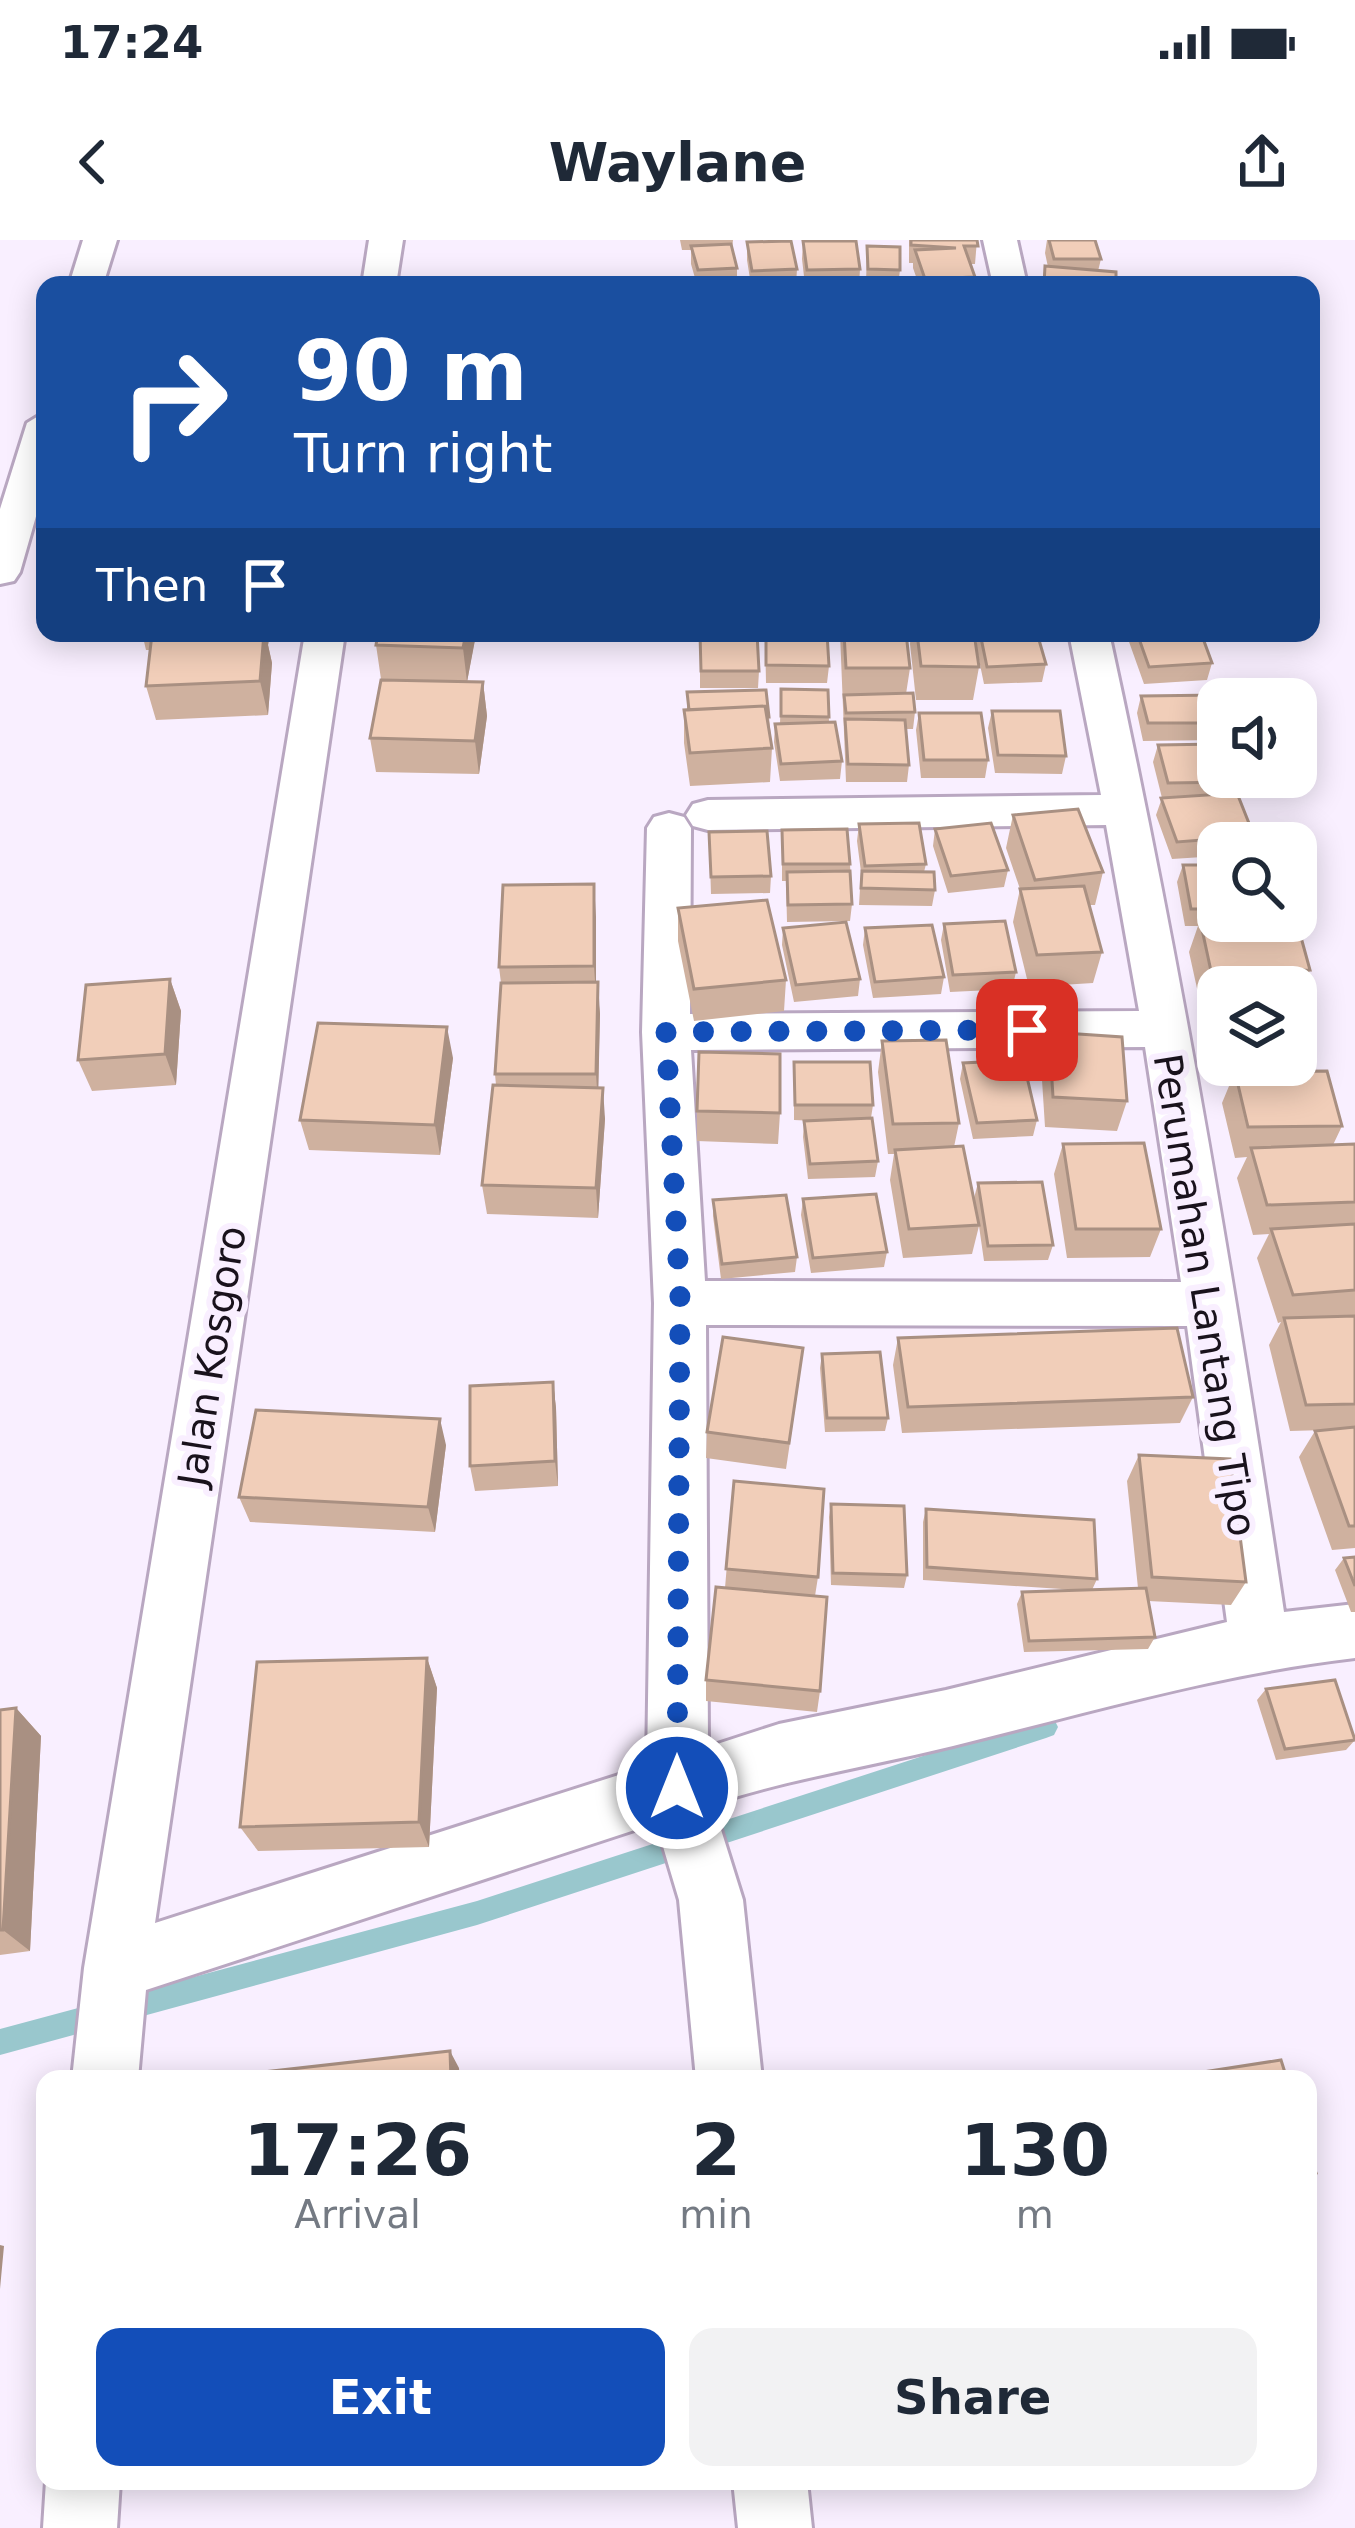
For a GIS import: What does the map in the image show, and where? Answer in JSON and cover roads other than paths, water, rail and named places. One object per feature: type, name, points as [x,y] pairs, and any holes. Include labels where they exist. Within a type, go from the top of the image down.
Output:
[{"type":"street","points":[[89,276],[100,240]]},
{"type":"street","points":[[380,276],[386,240]]},
{"type":"street","points":[[1000,240],[1008,276]]},
{"type":"street","points":[[0,572],[36,453]]},
{"type":"street","name":"Jalan Kosgoro","points":[[106,2070],[116,1972],[324,642]]},
{"type":"street","name":"Perumahan Lantang Tipo","points":[[1091,642],[1127,811],[1213,1304],[1258,1642]]},
{"type":"street","points":[[728,2070],[711,1900],[677,1791],[680,1303],[666,1032],[688,822],[1127,811]]},
{"type":"street","points":[[666,1032],[1162,1029]]},
{"type":"street","points":[[680,1303],[1213,1304]]},
{"type":"street","points":[[116,1972],[677,1791],[779,1753],[946,1720],[1258,1642],[1355,1631]]},
{"type":"street","points":[[80,2528],[82,2490]]},
{"type":"street","points":[[771,2490],[775,2528]]},
{"type":"waterway","points":[[0,2042],[477,1913],[1046,1727]]}]
